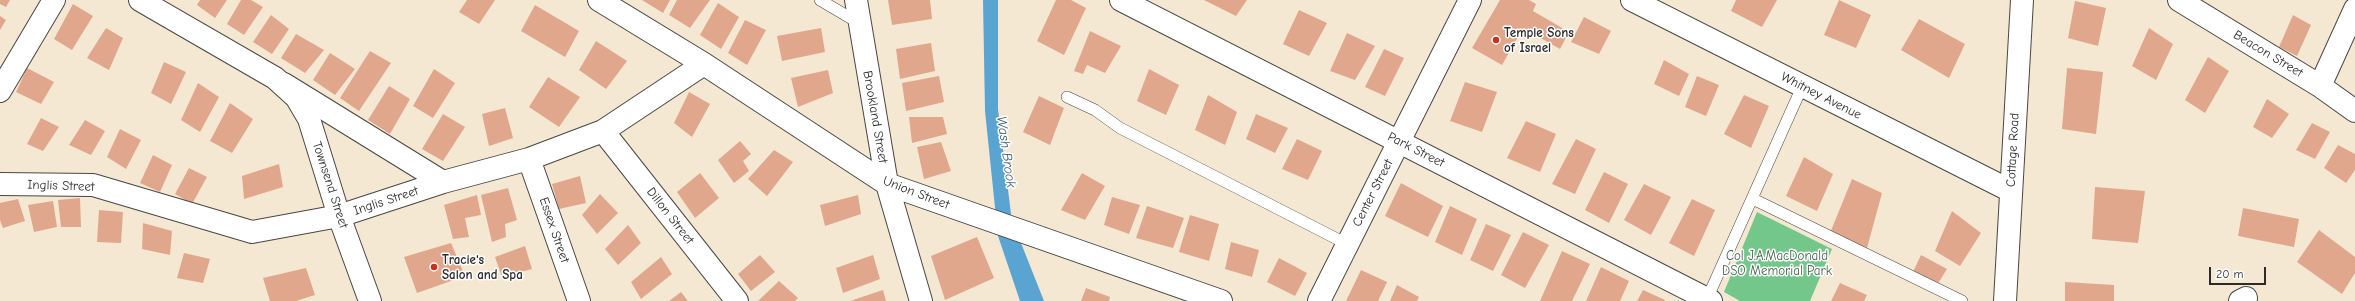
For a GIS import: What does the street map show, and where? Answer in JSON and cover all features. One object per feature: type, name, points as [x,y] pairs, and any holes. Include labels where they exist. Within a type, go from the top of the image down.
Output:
[{"type":"street","points":[[0,91],[7,62],[54,0]]},
{"type":"street","name":"Townsend Street","points":[[140,0],[276,78],[443,182]]},
{"type":"street","name":"Union Street","points":[[600,0],[704,64],[887,184],[1221,301]]},
{"type":"street","name":"Brookland Street","points":[[856,0],[887,184],[921,301]]},
{"type":"street","name":"Park Street","points":[[1120,0],[1709,300]]},
{"type":"street","name":"Center Street","points":[[1318,301],[1470,0]]},
{"type":"street","name":"Whitney Avenue","points":[[1632,0],[2011,191]]},
{"type":"street","name":"Cottage Road","points":[[2005,301],[2022,0]]},
{"type":"street","name":"Beacon Street","points":[[2179,0],[2320,86],[2355,112]]},
{"type":"street","points":[[2320,86],[2355,9]]},
{"type":"street","name":"Inglis Street","points":[[0,184],[92,185],[252,232],[339,216],[443,182],[529,159],[603,131],[704,64]]},
{"type":"street","name":"Townsend Street","points":[[276,78],[292,92],[309,119],[339,216],[370,301]]},
{"type":"street","name":"Dillon Street","points":[[603,131],[737,301]]},
{"type":"street","name":"Essex Street","points":[[529,159],[579,301]]},
{"type":"lane","points":[[820,0],[859,23]]},
{"type":"lane","points":[[1709,300],[1802,87]]},
{"type":"lane","points":[[1067,97],[1095,110],[1120,128],[1347,244]]},
{"type":"lane","points":[[1753,199],[1962,301]]},
{"type":"green space","name":"Col J.A.MacDonald DSO Memorial Park","points":[[1757,212],[1832,249],[1810,301],[1740,301],[1724,292]]},
{"type":"water","points":[[983,0],[998,0],[998,109],[1012,222],[996,217],[985,111]]},
{"type":"water","points":[[997,233],[1019,238],[1044,301],[1020,301]]},
{"type":"building","points":[[0,0],[10,0],[6,7],[0,4]]},
{"type":"building","points":[[200,0],[227,0],[215,18],[197,5]]},
{"type":"building","points":[[241,0],[251,0],[263,7],[244,35],[227,24]]},
{"type":"building","points":[[467,0],[495,0],[479,24],[459,12]]},
{"type":"building","points":[[642,0],[670,0],[663,13]]},
{"type":"building","points":[[677,0],[710,0],[690,28],[669,15]]},
{"type":"building","points":[[888,0],[930,0],[932,19],[892,25]]},
{"type":"building","points":[[1056,0],[1071,0],[1086,8],[1064,55],[1037,41]]},
{"type":"building","points":[[1204,0],[1247,0],[1236,16]]},
{"type":"building","name":"Temple Sons of Israel","points":[[1500,0],[1529,0],[1536,4],[1533,11],[1569,32],[1560,49],[1523,28],[1502,65],[1472,48]]},
{"type":"building","points":[[1736,0],[1777,0],[1762,27],[1731,11]]},
{"type":"building","points":[[1839,0],[1871,15],[1856,48],[1824,35]]},
{"type":"building","points":[[2075,1],[2106,8],[2098,46],[2068,38]]},
{"type":"building","points":[[718,3],[739,17],[721,49],[700,35]]},
{"type":"building","points":[[73,4],[93,16],[72,50],[54,39]]},
{"type":"building","points":[[535,5],[579,31],[565,57],[521,31]]},
{"type":"building","points":[[1299,10],[1327,23],[1309,56],[1283,44]]},
{"type":"building","points":[[271,15],[289,29],[272,54],[253,42]]},
{"type":"building","points":[[2293,15],[2311,25],[2297,56],[2279,47]]},
{"type":"building","points":[[0,16],[6,20],[0,30]]},
{"type":"building","points":[[1584,17],[1611,31],[1599,54],[1571,42]]},
{"type":"building","points":[[1919,19],[1965,44],[1949,78],[1901,50]]},
{"type":"building","points":[[745,20],[766,30],[747,65],[728,53]]},
{"type":"building","points":[[106,28],[123,38],[109,70],[87,58]]},
{"type":"building","points":[[821,28],[825,52],[782,61],[777,36]]},
{"type":"building","points":[[2149,28],[2173,44],[2156,80],[2132,66]]},
{"type":"building","points":[[1090,31],[1121,46],[1105,73],[1087,65],[1083,74],[1074,71]]},
{"type":"building","points":[[1347,33],[1375,46],[1355,80],[1330,71]]},
{"type":"building","points":[[296,34],[324,50],[305,73],[281,58]]},
{"type":"building","points":[[596,41],[627,61],[606,89],[579,70]]},
{"type":"building","points":[[931,43],[935,71],[900,79],[896,49]]},
{"type":"building","points":[[1384,49],[1404,58],[1385,96],[1365,87]]},
{"type":"building","points":[[370,51],[391,63],[359,111],[340,98]]},
{"type":"building","points":[[330,53],[355,69],[335,95],[313,80]]},
{"type":"building","points":[[2208,57],[2229,71],[2205,113],[2185,100]]},
{"type":"building","points":[[1664,60],[1689,74],[1679,96],[1654,84]]},
{"type":"building","points":[[164,62],[186,72],[171,104],[151,93]]},
{"type":"building","points":[[27,68],[54,82],[41,104],[16,92]]},
{"type":"building","points":[[2067,68],[2103,72],[2096,134],[2062,129]]},
{"type":"building","points":[[434,69],[455,83],[433,118],[413,106]]},
{"type":"building","points":[[1149,69],[1179,85],[1166,115],[1137,101]]},
{"type":"building","points":[[828,70],[833,93],[798,107],[791,78]]},
{"type":"building","points":[[939,76],[944,102],[906,111],[902,83]]},
{"type":"building","points":[[1697,76],[1719,85],[1706,116],[1685,107]]},
{"type":"building","points":[[548,77],[580,97],[559,127],[529,107]]},
{"type":"building","points":[[1465,82],[1497,92],[1482,132],[1450,121]]},
{"type":"building","points":[[198,83],[219,97],[200,132],[181,120]]},
{"type":"building","points":[[389,86],[410,99],[390,134],[368,120]]},
{"type":"building","points":[[689,92],[710,104],[692,137],[674,123]]},
{"type":"building","points":[[1208,95],[1237,112],[1225,145],[1195,130]]},
{"type":"building","points":[[1744,95],[1769,106],[1751,148],[1724,134]]},
{"type":"building","points":[[1039,96],[1064,108],[1050,145],[1023,132]]},
{"type":"building","points":[[2267,99],[2289,114],[2272,138],[2253,127]]},
{"type":"building","points":[[230,103],[253,119],[232,153],[210,141]]},
{"type":"building","points":[[505,108],[513,138],[489,146],[482,114]]},
{"type":"building","points":[[443,114],[465,127],[443,161],[422,149]]},
{"type":"building","points":[[1256,114],[1288,128],[1275,153],[1246,139]]},
{"type":"building","points":[[909,117],[943,117],[947,134],[912,143]]},
{"type":"building","points":[[41,118],[59,127],[43,151],[27,144]]},
{"type":"building","points":[[85,120],[105,131],[91,155],[69,145]]},
{"type":"building","points":[[1526,121],[1556,134],[1540,172],[1507,158]]},
{"type":"building","points":[[2312,123],[2330,132],[2315,159],[2296,150]]},
{"type":"building","points":[[120,129],[141,140],[126,169],[107,157]]},
{"type":"building","points":[[1297,139],[1322,151],[1308,180],[1282,169]]},
{"type":"building","points":[[1576,139],[1596,149],[1575,194],[1552,184]]},
{"type":"building","points":[[740,141],[751,154],[743,161],[749,171],[734,183],[718,160]]},
{"type":"building","points":[[941,142],[951,171],[924,179],[917,147]]},
{"type":"building","points":[[2338,145],[2355,154],[2355,170],[2346,183],[2324,168]]},
{"type":"building","points":[[774,150],[793,162],[767,196],[748,179]]},
{"type":"building","points":[[153,155],[172,165],[160,192],[140,183]]},
{"type":"building","points":[[1804,157],[1833,174],[1817,211],[1786,196]]},
{"type":"building","points":[[279,164],[283,187],[244,199],[242,176]]},
{"type":"building","points":[[189,168],[207,177],[192,204],[175,194]]},
{"type":"building","points":[[1604,172],[1628,184],[1609,223],[1585,210]]},
{"type":"building","points":[[700,173],[719,198],[695,218],[677,192]]},
{"type":"building","points":[[1082,173],[1105,186],[1085,220],[1061,210]]},
{"type":"building","points":[[580,176],[586,203],[559,209],[552,184]]},
{"type":"building","points":[[1852,179],[1882,193],[1867,248],[1830,233]]},
{"type":"building","points":[[1401,183],[1443,206],[1428,237],[1385,216]]},
{"type":"building","points":[[1644,184],[1671,197],[1651,235],[1624,220]]},
{"type":"building","points":[[2095,187],[2145,191],[2138,243],[2092,239]]},
{"type":"building","points":[[508,188],[517,220],[505,224],[506,237],[492,242],[481,195]]},
{"type":"building","points":[[600,194],[618,213],[597,234],[582,215]]},
{"type":"building","points":[[477,195],[481,215],[465,218],[469,237],[453,239],[444,205]]},
{"type":"building","points":[[858,195],[861,214],[825,226],[820,205]]},
{"type":"building","points":[[1112,197],[1140,205],[1129,234],[1104,225]]},
{"type":"building","points":[[80,198],[81,227],[61,227],[58,200]]},
{"type":"building","points":[[18,199],[25,221],[3,228],[0,220],[0,203]]},
{"type":"building","points":[[1692,199],[1715,210],[1694,256],[1669,243]]},
{"type":"building","points":[[53,201],[57,227],[34,232],[28,205]]},
{"type":"building","points":[[1147,206],[1184,218],[1173,248],[1136,238]]},
{"type":"building","points":[[1450,206],[1477,219],[1462,255],[1435,242]]},
{"type":"building","points":[[2243,208],[2299,219],[2294,247],[2238,236]]},
{"type":"building","points":[[99,210],[123,212],[121,243],[97,242]]},
{"type":"building","points":[[1952,211],[1981,233],[1960,266],[1935,251]]},
{"type":"building","points":[[1190,215],[1219,224],[1209,261],[1179,252]]},
{"type":"building","points":[[143,223],[172,231],[170,255],[142,249]]},
{"type":"building","points":[[1486,224],[1511,235],[1493,271],[1470,260]]},
{"type":"building","points":[[628,225],[641,243],[618,265],[605,249]]},
{"type":"building","points":[[2319,230],[2355,257],[2355,273],[2342,294],[2297,262]]},
{"type":"building","points":[[1523,232],[1549,245],[1525,288],[1501,275]]},
{"type":"building","points":[[977,237],[994,278],[945,300],[931,256]]},
{"type":"building","points":[[1231,242],[1259,250],[1252,277],[1225,269]]},
{"type":"building","name":"Tracie's Salon and Spa","points":[[451,243],[465,276],[417,293],[404,257]]},
{"type":"building","points":[[525,246],[532,269],[502,277],[495,257]]},
{"type":"building","points":[[1562,251],[1590,264],[1572,301],[1540,301]]},
{"type":"building","points":[[184,253],[210,259],[203,283],[177,278]]},
{"type":"building","points":[[760,255],[775,272],[751,291],[738,274]]},
{"type":"building","points":[[873,255],[880,279],[843,293],[836,268]]},
{"type":"building","points":[[1921,255],[1947,269],[1937,285],[1913,272]]},
{"type":"building","points":[[661,257],[672,274],[641,299],[631,282]]},
{"type":"building","points":[[1279,258],[1307,273],[1295,296],[1267,282]]},
{"type":"building","points":[[1601,267],[1629,281],[1620,301],[1586,301]]},
{"type":"building","points":[[306,268],[315,295],[296,301],[270,301],[263,278]]},
{"type":"building","points":[[1361,270],[1387,282],[1378,301],[1346,301]]},
{"type":"building","points":[[779,281],[798,298],[795,301],[758,301]]},
{"type":"building","points":[[2065,282],[2114,285],[2114,301],[2065,301]]},
{"type":"building","points":[[1840,283],[1867,295],[1864,301],[1831,301]]},
{"type":"building","points":[[1397,285],[1419,297],[1417,301],[1390,301]]},
{"type":"building","points":[[1086,288],[1110,297],[1109,301],[1081,301]]},
{"type":"building","points":[[883,290],[886,301],[850,301]]},
{"type":"building","points":[[1643,290],[1665,300],[1665,301],[1637,301]]},
{"type":"building","points":[[681,292],[688,301],[669,301]]},
{"type":"place","name":"Temple Sons of Israel","points":[[1496,40]]},
{"type":"place","name":"Tracie's Salon and Spa","points":[[434,267]]},
{"type":"water label","name":"Wash Brook","points":[[1006,152]]}]
